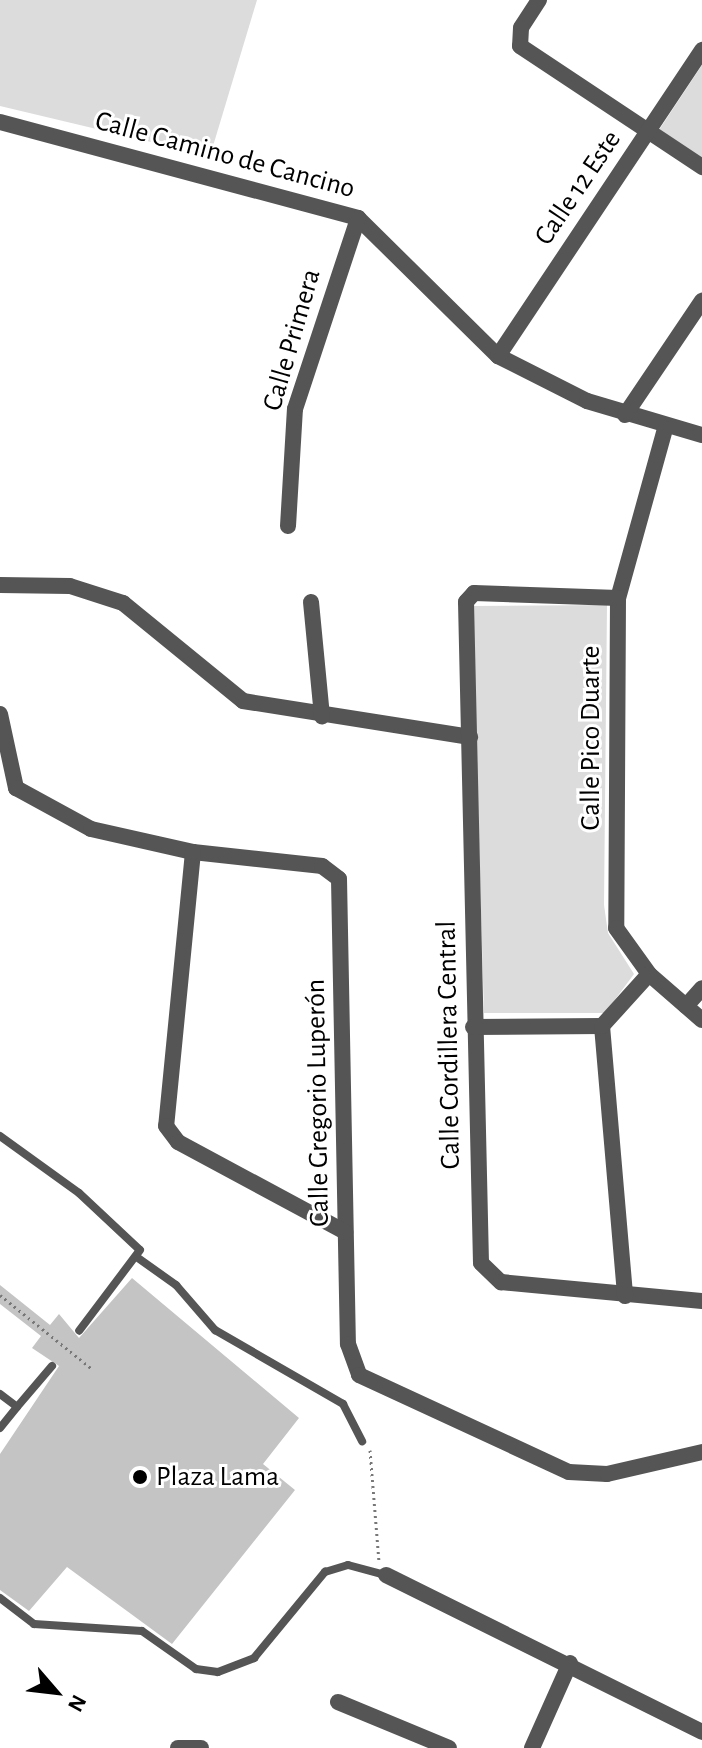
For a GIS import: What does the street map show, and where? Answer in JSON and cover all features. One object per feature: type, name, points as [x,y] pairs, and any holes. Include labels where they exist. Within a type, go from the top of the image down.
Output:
[{"type":"street","points":[[539,0],[518,38],[702,167]]},
{"type":"street","name":"Calle 12 Este","points":[[498,356],[702,50]]},
{"type":"street","name":"Calle Camino de Cancino","points":[[0,122],[358,218],[498,356],[625,415],[665,429],[702,435]]},
{"type":"street","name":"Calle Primera","points":[[288,526],[295,409],[358,218]]},
{"type":"street","points":[[625,415],[702,301]]},
{"type":"street","name":"Calle Pico Duarte","points":[[665,429],[618,598],[616,928],[649,974],[702,1020]]},
{"type":"street","points":[[0,585],[96,591],[147,617],[243,701],[322,716],[470,737]]},
{"type":"street","name":"Calle Cordillera Central","points":[[618,598],[469,595],[473,1027],[486,1274],[625,1296],[702,1301]]},
{"type":"street","points":[[311,602],[322,716]]},
{"type":"street","name":"Calle Gregorio Luperón","points":[[0,714],[8,769],[29,798],[91,829],[193,852],[322,866],[339,879],[345,1232],[351,1364],[370,1384],[569,1472],[607,1474],[702,1452]]},
{"type":"street","points":[[193,852],[166,1126],[178,1142],[345,1232]]},
{"type":"street","points":[[625,1296],[602,1026],[649,974]]},
{"type":"street","points":[[686,1006],[702,988]]},
{"type":"street","points":[[473,1027],[602,1026]]},
{"type":"street","points":[[383,1574],[570,1663],[702,1732]]},
{"type":"street","points":[[532,1748],[570,1663]]},
{"type":"street","points":[[338,1702],[449,1748]]},
{"type":"street","points":[[178,1748],[201,1748]]},
{"type":"lane","points":[[0,1136],[106,1216],[134,1242],[138,1258],[176,1285],[215,1330],[343,1404],[362,1441]]},
{"type":"lane","points":[[79,1331],[138,1258]]},
{"type":"lane","points":[[0,1428],[52,1366]]},
{"type":"lane","points":[[0,1394],[17,1407]]},
{"type":"lane","points":[[0,1598],[34,1624],[142,1631],[196,1669],[218,1672],[254,1658],[325,1572],[348,1565],[383,1574]]},
{"type":"path","points":[[0,1295],[92,1369]]},
{"type":"path","points":[[362,1441],[374,1461],[383,1574]]},
{"type":"shaded area","points":[[0,0],[257,0],[210,156],[0,106]]},
{"type":"shaded area","points":[[702,65],[702,160],[659,130]]},
{"type":"shaded area","points":[[607,605],[604,905],[608,933],[634,974],[605,1013],[484,1013],[472,606]]},
{"type":"building","name":"Plaza Lama","points":[[132,1278],[299,1418],[263,1464],[295,1490],[172,1644],[67,1567],[29,1611],[0,1590],[0,1454],[59,1366],[32,1348],[41,1336],[0,1304],[0,1285],[50,1325],[59,1314],[79,1338]]},
{"type":"place","name":"Plaza Lama","points":[[140,1477]]}]
